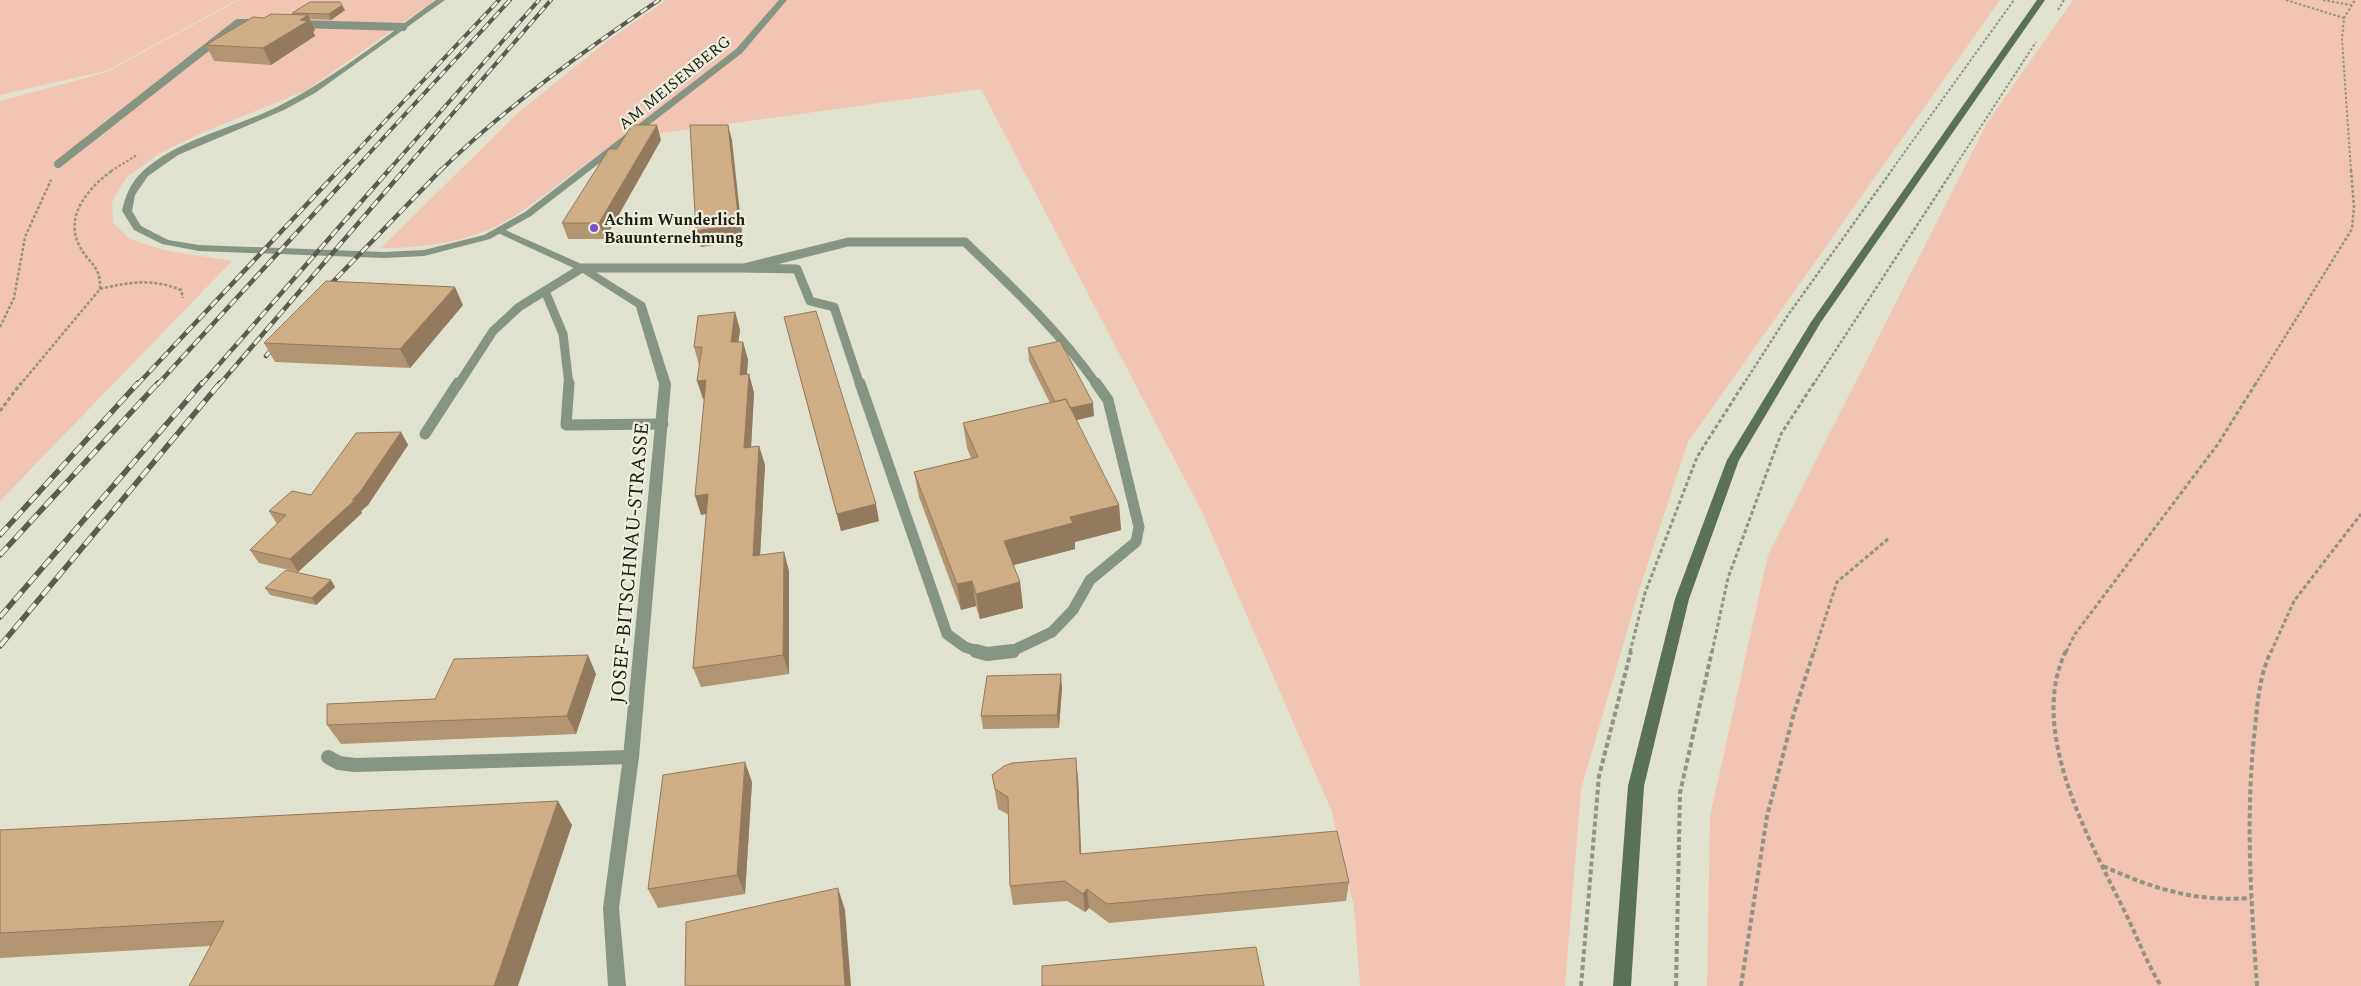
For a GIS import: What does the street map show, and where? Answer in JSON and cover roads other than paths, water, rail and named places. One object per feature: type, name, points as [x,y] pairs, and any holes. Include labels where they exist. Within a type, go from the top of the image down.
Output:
[{"type":"main road","points":[[1622,986],[1636,786],[1682,599],[1733,460],[1816,322],[2041,0]]},
{"type":"street","points":[[441,0],[312,91],[280,108],[175,153],[145,174],[130,195],[127,211],[137,228],[165,242],[239,251],[384,255],[424,253],[448,248],[501,231]]},
{"type":"street","name":"AM MEISENBERG","points":[[501,231],[528,214],[739,50],[783,0]]},
{"type":"street","name":"JOSEF-BITSCHNAU-STRASSE","points":[[501,231],[582,268],[642,305],[665,384],[631,757],[611,908],[617,986]]},
{"type":"lane","points":[[58,164],[238,23],[267,24]]},
{"type":"lane","points":[[286,24],[403,27]]},
{"type":"lane","points":[[425,434],[493,330],[519,307],[582,268],[797,269],[810,302],[834,307],[909,529],[947,634],[965,647],[987,654],[1012,652],[1052,632],[1074,610],[1090,580],[1136,542],[1139,527],[1108,400],[1078,358],[1025,299],[965,242],[848,242],[744,268]]},
{"type":"lane","points":[[545,291],[563,334],[570,392],[566,425],[662,424]]},
{"type":"lane","points":[[328,757],[338,763],[355,765],[631,757]]},
{"type":"railway","points":[[338,171],[499,0]]},
{"type":"railway","points":[[353,171],[510,0]]},
{"type":"railway","points":[[388,171],[539,0]]},
{"type":"railway","points":[[403,171],[551,0]]},
{"type":"railway","points":[[440,171],[518,102],[659,0]]},
{"type":"railway","points":[[137,385],[339,170]]},
{"type":"railway","points":[[157,385],[354,170]]},
{"type":"railway","points":[[201,385],[389,170]]},
{"type":"railway","points":[[219,385],[404,170]]},
{"type":"railway","points":[[324,291],[440,171]]},
{"type":"railway","points":[[266,356],[279,341]]},
{"type":"railway","points":[[0,535],[138,383]]},
{"type":"railway","points":[[0,555],[158,383]]},
{"type":"railway","points":[[0,617],[202,383]]},
{"type":"railway","points":[[0,646],[220,383]]},
{"type":"place","name":"Achim Wunderlich Bauunternehmung","points":[[594,228]]}]
